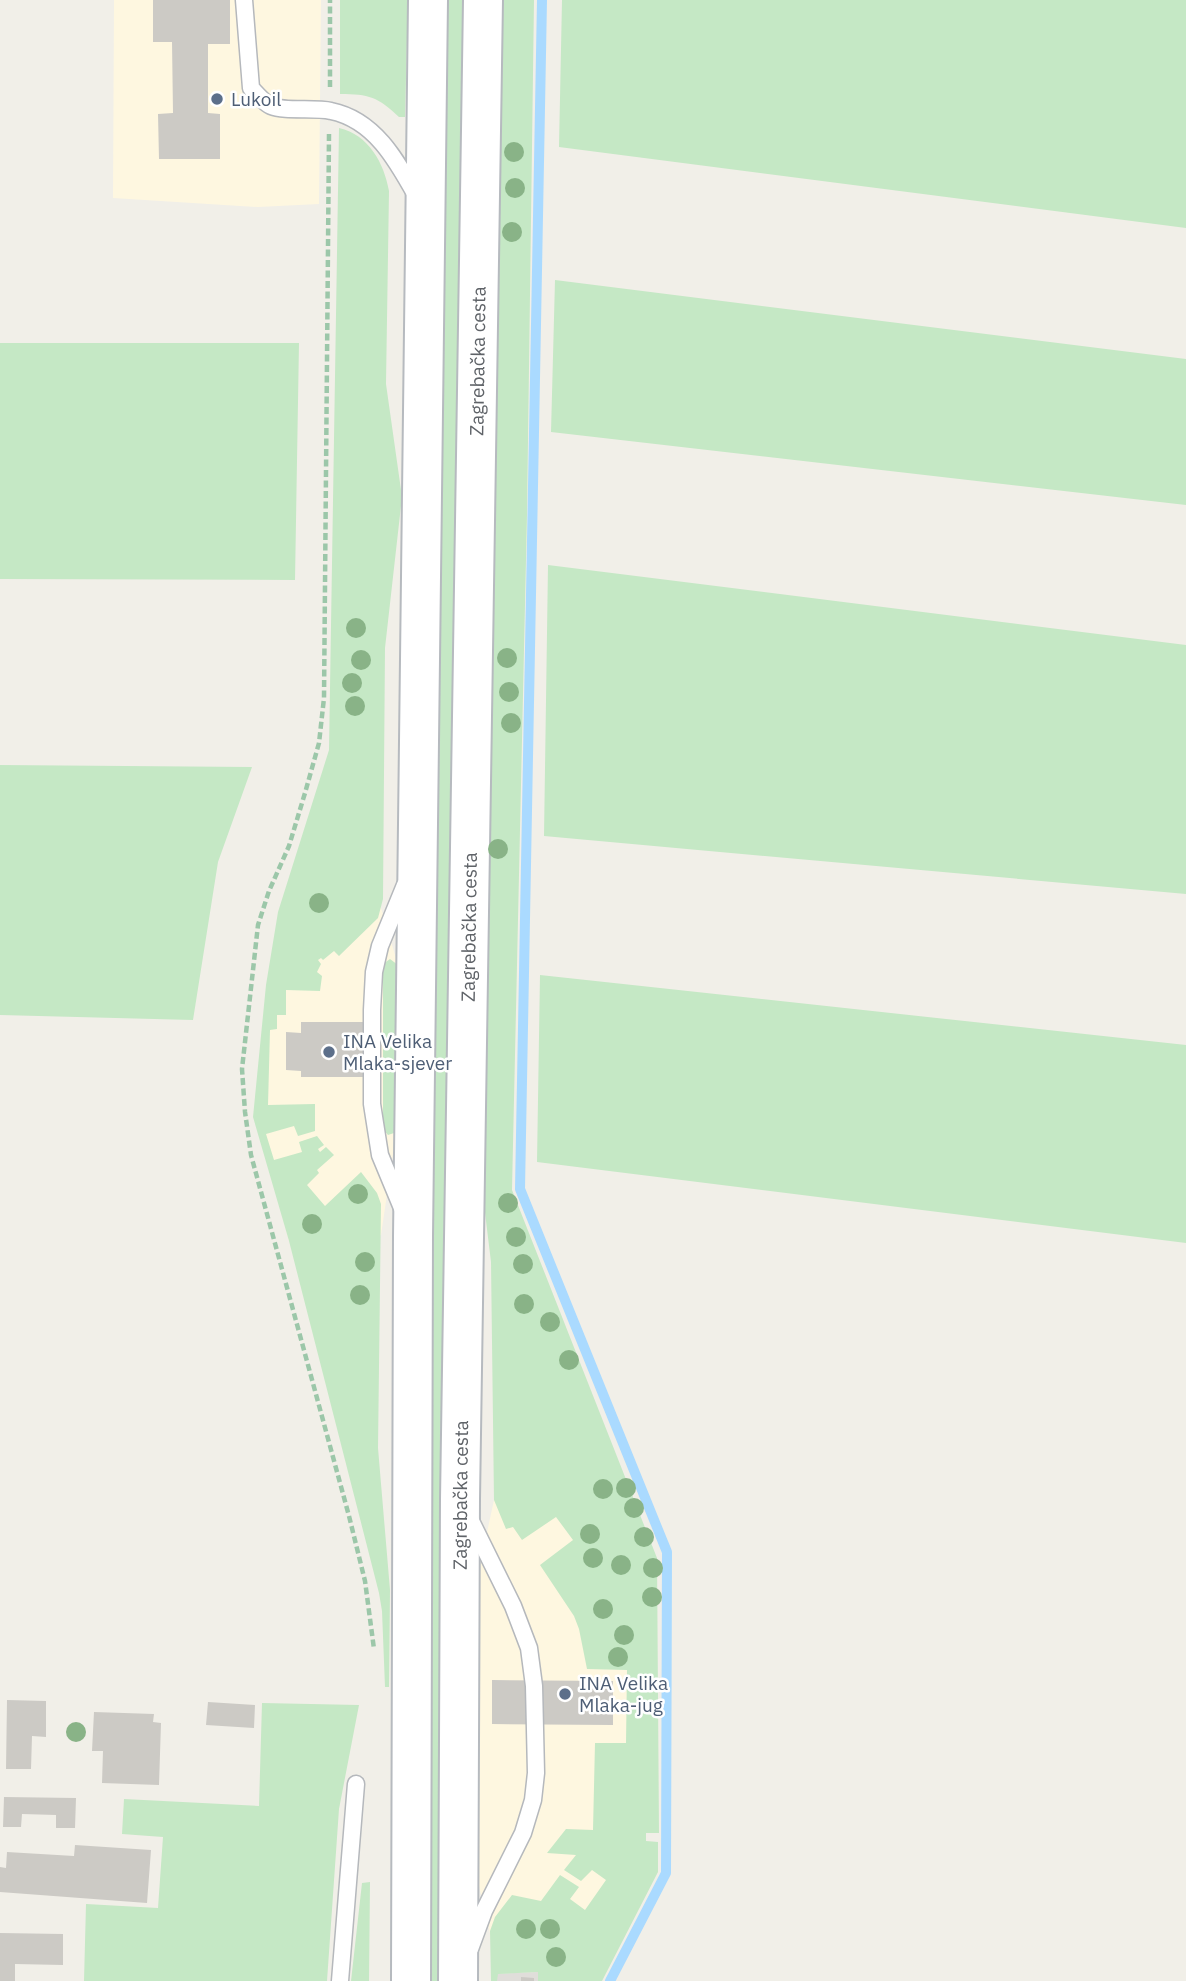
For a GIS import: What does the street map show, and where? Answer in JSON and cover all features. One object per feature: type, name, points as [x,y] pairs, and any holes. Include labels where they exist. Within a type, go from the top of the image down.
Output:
[{"type":"main road","points":[[411,1981],[413,1236],[428,0]]},
{"type":"main road","name":"Zagrebačka cesta","points":[[458,1981],[460,1499],[483,0]]},
{"type":"lane","points":[[244,0],[251,88],[270,106],[329,110],[350,116],[376,134],[404,175],[427,216]]},
{"type":"lane","points":[[458,1981],[484,1911],[523,1833],[533,1800],[536,1773],[534,1686],[529,1648],[513,1606],[460,1499]]},
{"type":"lane","points":[[340,1981],[356,1784]]},
{"type":"path","points":[[329,95],[330,0]]},
{"type":"path","points":[[329,127],[324,698],[319,743],[305,793],[289,846],[269,891],[258,925],[242,1069],[244,1112],[251,1155],[349,1516],[365,1581],[375,1653]]},
{"type":"shaded area","name":"Lukoil","points":[[114,0],[321,0],[319,204],[258,207],[113,198]]},
{"type":"shaded area","name":"INA Velika Mlaka-sjever","points":[[378,898],[398,965],[397,1127],[381,1235],[289,1241],[256,1116],[281,915]]},
{"type":"shaded area","name":"INA Velika Mlaka-jug","points":[[494,1464],[642,1576],[637,1579],[641,1585],[644,1584],[653,1618],[602,1951],[492,1942],[476,1873],[479,1569],[494,1500]]},
{"type":"shaded area","points":[[538,1972],[538,1981],[491,1981],[491,1974]]},
{"type":"green space","points":[[340,0],[408,0],[405,117],[399,117],[372,98],[340,94]]},
{"type":"green space","points":[[446,0],[467,0],[444,1209],[438,1981],[429,1981],[432,1208]]},
{"type":"green space","points":[[498,0],[534,0],[527,515],[512,1190],[657,1558],[659,1833],[646,1833],[646,1841],[658,1842],[658,1872],[602,1981],[538,1981],[538,1972],[498,1974],[497,1981],[491,1981],[490,1931],[495,1917],[512,1895],[541,1901],[560,1875],[579,1887],[570,1899],[585,1910],[606,1880],[592,1870],[581,1881],[564,1870],[576,1855],[547,1853],[566,1829],[593,1830],[595,1743],[626,1743],[627,1670],[587,1669],[574,1616],[540,1565],[573,1540],[556,1517],[522,1540],[513,1527],[506,1529],[494,1500],[491,1262],[482,1188]]},
{"type":"green space","points":[[562,0],[1186,0],[1186,228],[559,147]]},
{"type":"green space","points":[[339,128],[359,137],[367,144],[379,161],[389,191],[386,384],[402,497],[385,648],[383,899],[378,918],[339,956],[334,951],[323,960],[318,960],[321,964],[317,972],[322,976],[320,991],[286,990],[286,1015],[277,1015],[277,1029],[270,1030],[268,1105],[315,1104],[315,1131],[298,1136],[294,1126],[266,1134],[274,1160],[302,1152],[299,1142],[317,1136],[324,1145],[318,1149],[320,1152],[326,1147],[334,1155],[317,1170],[319,1173],[307,1185],[325,1206],[361,1172],[377,1193],[381,1204],[378,1448],[390,1590],[389,1687],[385,1687],[379,1593],[289,1241],[253,1117],[266,985],[278,912],[329,750]]},
{"type":"green space","points":[[555,280],[1186,359],[1186,505],[551,432]]},
{"type":"green space","points":[[0,343],[299,343],[295,580],[0,579]]},
{"type":"green space","points":[[548,565],[1186,645],[1186,894],[544,836]]},
{"type":"green space","points":[[0,765],[252,767],[218,862],[193,1020],[0,1015]]},
{"type":"green space","points":[[390,959],[398,965],[397,1127],[394,1133],[388,1135],[383,1129],[383,964]]},
{"type":"green space","points":[[540,975],[1186,1045],[1186,1243],[537,1162]]},
{"type":"green space","points":[[262,1703],[359,1705],[339,1809],[327,1981],[84,1981],[86,1904],[158,1908],[163,1837],[122,1834],[124,1799],[259,1806]]},
{"type":"green space","points":[[370,1882],[369,1981],[351,1981],[362,1883]]},
{"type":"building","points":[[153,0],[230,0],[230,44],[208,44],[208,113],[220,114],[220,159],[159,159],[158,114],[173,113],[172,42],[153,42]]},
{"type":"building","points":[[301,1022],[366,1022],[366,1077],[301,1077],[301,1071],[286,1070],[286,1032],[301,1033]]},
{"type":"building","points":[[492,1680],[613,1681],[613,1725],[492,1724]]},
{"type":"building","points":[[7,1700],[46,1701],[46,1737],[32,1736],[31,1769],[6,1769]]},
{"type":"building","points":[[208,1702],[255,1705],[254,1728],[206,1725]]},
{"type":"building","points":[[94,1712],[154,1714],[153,1722],[161,1723],[159,1785],[102,1783],[103,1751],[92,1751]]},
{"type":"building","points":[[4,1797],[76,1798],[75,1828],[56,1828],[56,1815],[22,1814],[21,1827],[3,1827]]},
{"type":"building","points":[[75,1845],[151,1850],[147,1903],[0,1892],[0,1867],[6,1868],[7,1852],[74,1856]]},
{"type":"building","points":[[0,1933],[63,1934],[63,1965],[15,1964],[15,1981],[0,1981]]},
{"type":"building","points":[[521,1977],[534,1978],[534,1981],[521,1981]]},
{"type":"waterway","points":[[542,0],[520,1189],[667,1552],[666,1873],[610,1981]]},
{"type":"place","name":"Lukoil","points":[[217,99]]},
{"type":"place","name":"INA Velika Mlaka-sjever","points":[[329,1052]]},
{"type":"place","name":"INA Velika Mlaka-jug","points":[[565,1694]]}]
